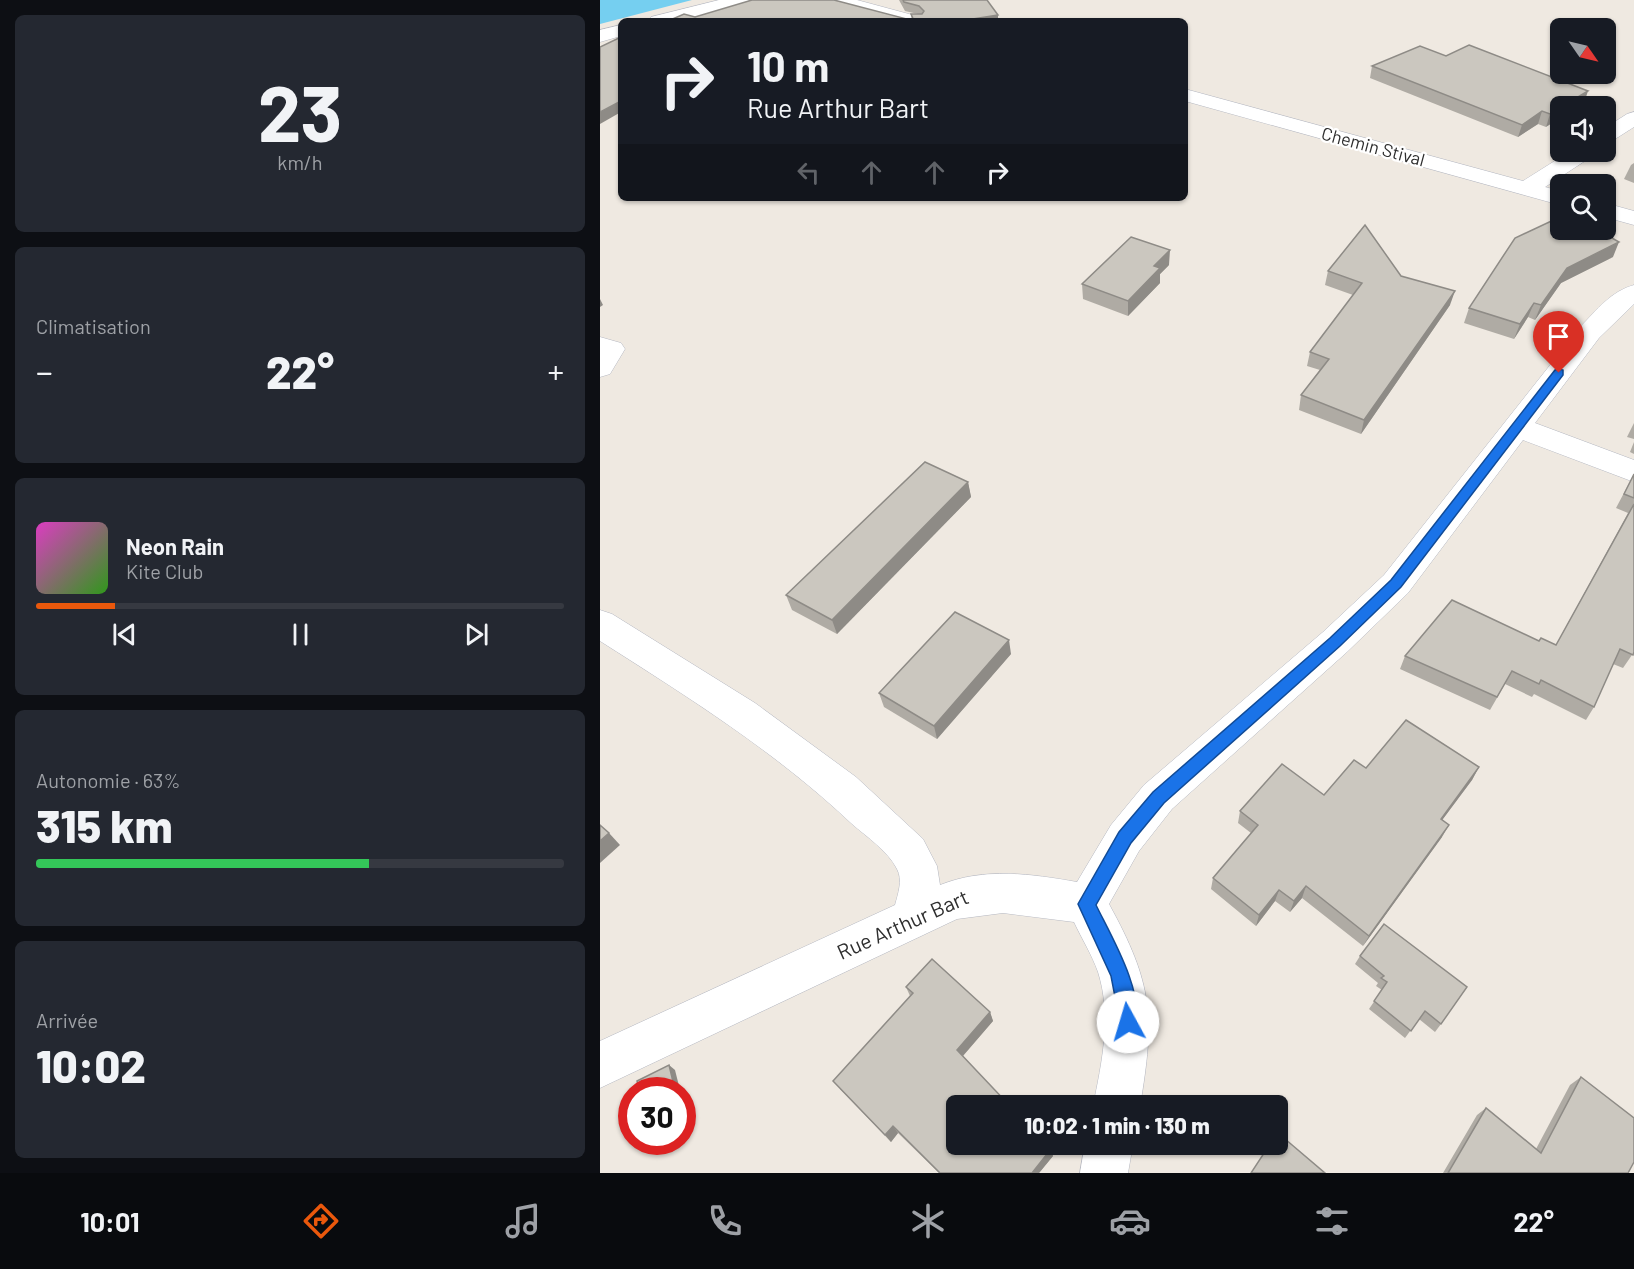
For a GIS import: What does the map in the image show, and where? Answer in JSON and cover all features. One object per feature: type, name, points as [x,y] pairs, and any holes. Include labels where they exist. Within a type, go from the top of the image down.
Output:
[{"type":"street","points":[[669,18],[740,0]]},
{"type":"street","points":[[837,0],[903,18]]},
{"type":"street","points":[[600,36],[618,31]]},
{"type":"street","name":"Chemin Stival","points":[[1188,96],[1550,195]]},
{"type":"street","points":[[1616,130],[1634,118]]},
{"type":"street","points":[[1526,189],[1568,162]]},
{"type":"street","points":[[1616,213],[1634,218]]},
{"type":"street","points":[[1118,1095],[1125,1058],[1128,1022],[1126,997],[1106,941],[1087,904],[1125,838],[1158,797],[1372,609],[1424,549],[1590,332],[1618,303],[1634,293]]},
{"type":"street","points":[[600,345],[612,349],[600,368]]},
{"type":"street","points":[[1517,427],[1634,471]]},
{"type":"street","points":[[600,624],[764,727],[838,783],[905,848],[917,866],[920,892],[912,919]]},
{"type":"street","name":"Rue Arthur Bart","points":[[600,1065],[951,900],[977,893],[1010,892],[1087,904]]},
{"type":"street","points":[[1104,1173],[1107,1155]]},
{"type":"water","points":[[600,0],[692,0],[618,18],[600,24]]},
{"type":"building","points":[[752,0],[834,0],[903,18],[675,18],[684,14],[695,17]]},
{"type":"building","points":[[903,0],[987,0],[998,15],[979,18],[913,18],[911,14],[922,14],[924,11],[919,6]]},
{"type":"building","points":[[618,38],[618,103],[600,112],[600,47]]},
{"type":"building","points":[[1469,45],[1550,76],[1550,84],[1570,84],[1588,91],[1580,96],[1550,96],[1550,114],[1542,111],[1522,125],[1372,66],[1420,46],[1446,56]]},
{"type":"building","points":[[1550,222],[1550,240],[1616,240],[1619,242],[1567,268],[1541,305],[1534,303],[1520,324],[1469,308],[1515,238]]},
{"type":"building","points":[[1365,225],[1401,276],[1455,291],[1364,420],[1301,395],[1329,359],[1310,352],[1362,283],[1328,271]]},
{"type":"building","points":[[1131,237],[1170,250],[1154,266],[1160,268],[1128,301],[1082,284]]},
{"type":"building","points":[[925,462],[968,482],[832,620],[786,595]]},
{"type":"building","points":[[1634,474],[1634,498],[1624,494]]},
{"type":"building","points":[[1634,504],[1634,652],[1633,655],[1620,649],[1594,707],[1541,680],[1539,684],[1512,671],[1497,697],[1405,656],[1452,600],[1539,641],[1541,638],[1556,645]]},
{"type":"building","points":[[955,612],[1009,640],[934,726],[879,693]]},
{"type":"building","points":[[1406,720],[1479,767],[1441,819],[1449,825],[1369,936],[1306,886],[1294,901],[1279,890],[1259,915],[1213,878],[1258,825],[1240,811],[1282,764],[1324,795],[1354,760],[1366,768]]},
{"type":"building","points":[[600,825],[609,833],[600,841]]},
{"type":"building","points":[[1384,924],[1467,987],[1441,1024],[1425,1011],[1411,1031],[1374,1001],[1387,982],[1381,978],[1384,976],[1360,956]]},
{"type":"building","points":[[932,959],[990,1012],[957,1050],[1000,1095],[946,1095],[946,1155],[1046,1155],[1032,1173],[940,1173],[893,1126],[885,1135],[833,1081],[913,993],[906,987]]},
{"type":"building","points":[[669,1065],[672,1077],[645,1077]]},
{"type":"building","points":[[1581,1077],[1634,1118],[1634,1162],[1628,1173],[1448,1173],[1486,1108],[1541,1153]]},
{"type":"building","points":[[1288,1142],[1325,1173],[1251,1173],[1263,1155],[1288,1155]]},
{"type":"route","points":[[1128,1022],[1126,997],[1120,975],[1087,904],[1125,838],[1158,797],[1372,609],[1396,584],[1559,373]]}]
